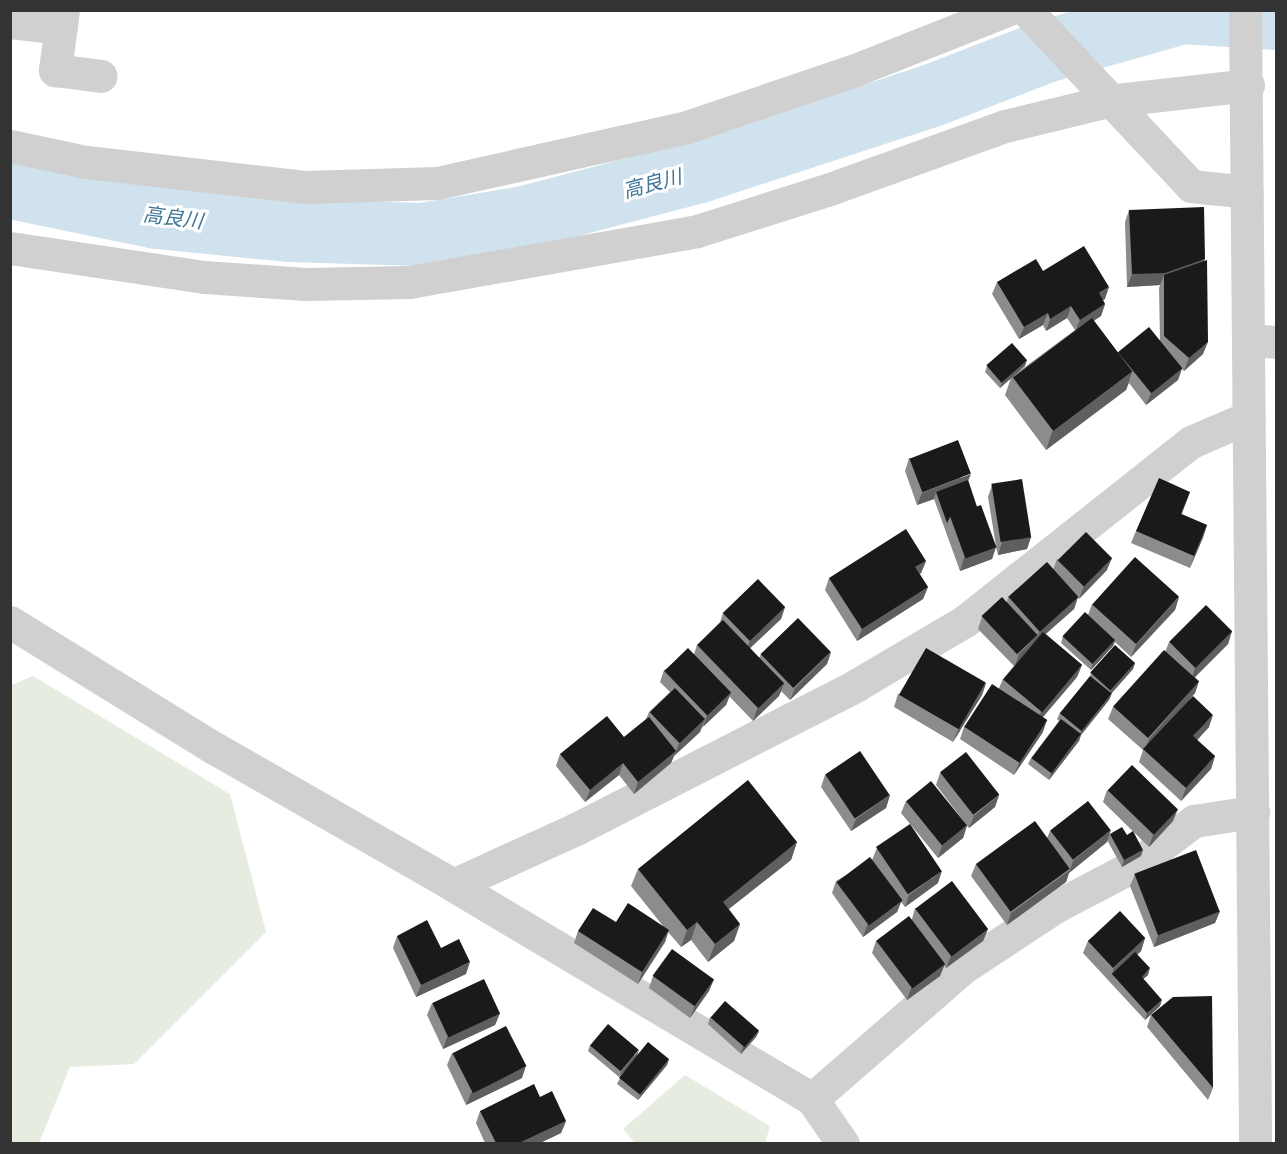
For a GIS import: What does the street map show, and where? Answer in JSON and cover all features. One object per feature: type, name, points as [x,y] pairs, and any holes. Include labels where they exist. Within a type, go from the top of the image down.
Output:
[{"type":"street","points":[[10,146],[86,162],[305,187],[437,183],[687,128],[855,70],[1007,10]]},
{"type":"street","points":[[1026,10],[1108,101],[1191,186],[1247,192]]},
{"type":"street","points":[[1245,10],[1248,85],[1247,192],[1263,341],[1249,417],[1265,722],[1254,812],[1262,1138]]},
{"type":"street","points":[[10,22],[62,19],[54,70],[101,76]]},
{"type":"street","points":[[10,248],[204,277],[306,284],[409,282],[697,231],[827,190],[1005,126],[1108,101],[1248,85]]},
{"type":"street","points":[[453,885],[576,829],[855,686],[965,621],[1191,442],[1249,417]]},
{"type":"street","points":[[10,622],[216,749],[453,885],[812,1099],[843,1143]]},
{"type":"street","points":[[812,1099],[964,967],[1055,907],[1135,865],[1194,821],[1254,812]]},
{"type":"shaded area","points":[[33,676],[230,794],[266,932],[134,1064],[70,1067],[39,1143],[11,1144],[10,686]]},
{"type":"shaded area","points":[[685,1075],[770,1126],[765,1143],[635,1143],[623,1129]]},
{"type":"building","points":[[1204,207],[1205,259],[1165,273],[1132,274],[1129,210]]},
{"type":"building","points":[[1084,246],[1109,287],[1099,293],[1105,304],[1080,320],[1071,306],[1050,319],[1048,313],[1024,327],[997,282],[1036,259],[1043,271]]},
{"type":"building","points":[[1207,260],[1208,342],[1189,358],[1164,336],[1164,275]]},
{"type":"building","points":[[1092,318],[1132,372],[1053,431],[1013,378]]},
{"type":"building","points":[[1149,327],[1182,368],[1151,393],[1118,352]]},
{"type":"building","points":[[1012,343],[1027,360],[1001,383],[986,365]]},
{"type":"building","points":[[958,440],[971,474],[922,492],[909,459]]},
{"type":"building","points":[[1159,478],[1190,492],[1181,514],[1207,525],[1194,556],[1136,531]]},
{"type":"building","points":[[1022,479],[1031,537],[1001,542],[991,484]]},
{"type":"building","points":[[968,480],[977,507],[950,517],[947,523],[936,492]]},
{"type":"building","points":[[981,505],[996,547],[965,559],[950,516]]},
{"type":"building","points":[[906,529],[926,561],[915,567],[928,587],[862,629],[829,578]]},
{"type":"building","points":[[1086,532],[1112,558],[1084,586],[1058,560]]},
{"type":"building","points":[[1135,557],[1179,596],[1136,644],[1092,605]]},
{"type":"building","points":[[1047,562],[1078,597],[1040,632],[1008,597]]},
{"type":"building","points":[[758,579],[785,607],[750,641],[723,613]]},
{"type":"building","points":[[1002,597],[1037,635],[1017,654],[982,616]]},
{"type":"building","points":[[1206,605],[1232,631],[1195,668],[1169,642]]},
{"type":"building","points":[[1085,612],[1115,640],[1092,664],[1062,636]]},
{"type":"building","points":[[798,618],[831,652],[793,688],[761,654]]},
{"type":"building","points":[[723,620],[784,683],[758,708],[697,645]]},
{"type":"building","points":[[1043,632],[1082,665],[1042,712],[1003,679]]},
{"type":"building","points":[[1115,645],[1135,663],[1110,691],[1090,672]]},
{"type":"building","points":[[688,648],[731,693],[707,716],[664,671]]},
{"type":"building","points":[[926,648],[986,682],[959,729],[899,695]]},
{"type":"building","points":[[1164,650],[1199,681],[1148,738],[1113,706]]},
{"type":"building","points":[[1090,676],[1112,694],[1082,731],[1060,713]]},
{"type":"building","points":[[992,684],[1047,720],[1020,763],[964,727]]},
{"type":"building","points":[[675,688],[705,719],[680,743],[650,712]]},
{"type":"building","points":[[1193,696],[1213,715],[1193,736],[1215,756],[1186,788],[1143,749]]},
{"type":"building","points":[[607,716],[624,737],[649,717],[676,751],[638,782],[623,763],[590,790],[560,754]]},
{"type":"building","points":[[1061,719],[1081,734],[1051,773],[1032,758]]},
{"type":"building","points":[[860,751],[890,795],[855,818],[825,774]]},
{"type":"building","points":[[966,752],[999,795],[973,815],[940,772]]},
{"type":"building","points":[[1132,765],[1178,809],[1154,835],[1108,790]]},
{"type":"building","points":[[748,780],[797,842],[723,902],[740,924],[715,944],[697,922],[687,930],[638,869]]},
{"type":"building","points":[[931,781],[967,825],[942,845],[906,801]]},
{"type":"building","points":[[1088,801],[1111,830],[1073,860],[1050,831]]},
{"type":"building","points":[[1035,821],[1070,869],[1011,912],[976,864]]},
{"type":"building","points":[[910,824],[942,871],[908,894],[876,847]]},
{"type":"building","points":[[1122,827],[1127,835],[1133,831],[1143,850],[1124,860],[1110,834]]},
{"type":"building","points":[[1196,850],[1220,912],[1158,935],[1134,874]]},
{"type":"building","points":[[870,857],[902,900],[869,925],[836,882]]},
{"type":"building","points":[[952,881],[988,929],[951,957],[915,909]]},
{"type":"building","points":[[628,903],[669,930],[642,972],[578,931],[593,908],[616,922]]},
{"type":"building","points":[[1120,911],[1145,938],[1113,968],[1088,941]]},
{"type":"building","points":[[909,916],[945,964],[912,989],[876,941]]},
{"type":"building","points":[[427,920],[441,948],[459,939],[470,962],[421,985],[397,936]]},
{"type":"building","points":[[672,949],[714,980],[695,1006],[653,976]]},
{"type":"building","points":[[1135,952],[1150,968],[1142,977],[1162,1000],[1147,1013],[1112,974]]},
{"type":"building","points":[[484,979],[500,1013],[448,1038],[432,1003]]},
{"type":"building","points":[[1212,996],[1213,1088],[1151,1015],[1173,997]]},
{"type":"building","points":[[725,1001],[759,1031],[745,1047],[711,1018]]},
{"type":"building","points":[[608,1024],[639,1050],[621,1071],[590,1045]]},
{"type":"building","points":[[506,1026],[526,1066],[473,1093],[453,1053]]},
{"type":"building","points":[[648,1042],[669,1059],[640,1095],[619,1078]]},
{"type":"building","points":[[534,1084],[540,1097],[552,1091],[566,1121],[519,1143],[496,1143],[480,1111]]},
{"type":"waterway","name":"高良川","points":[[10,187],[156,217],[288,230],[421,234],[524,217],[699,171],[929,96],[1045,51],[1182,12],[1276,18]]}]
